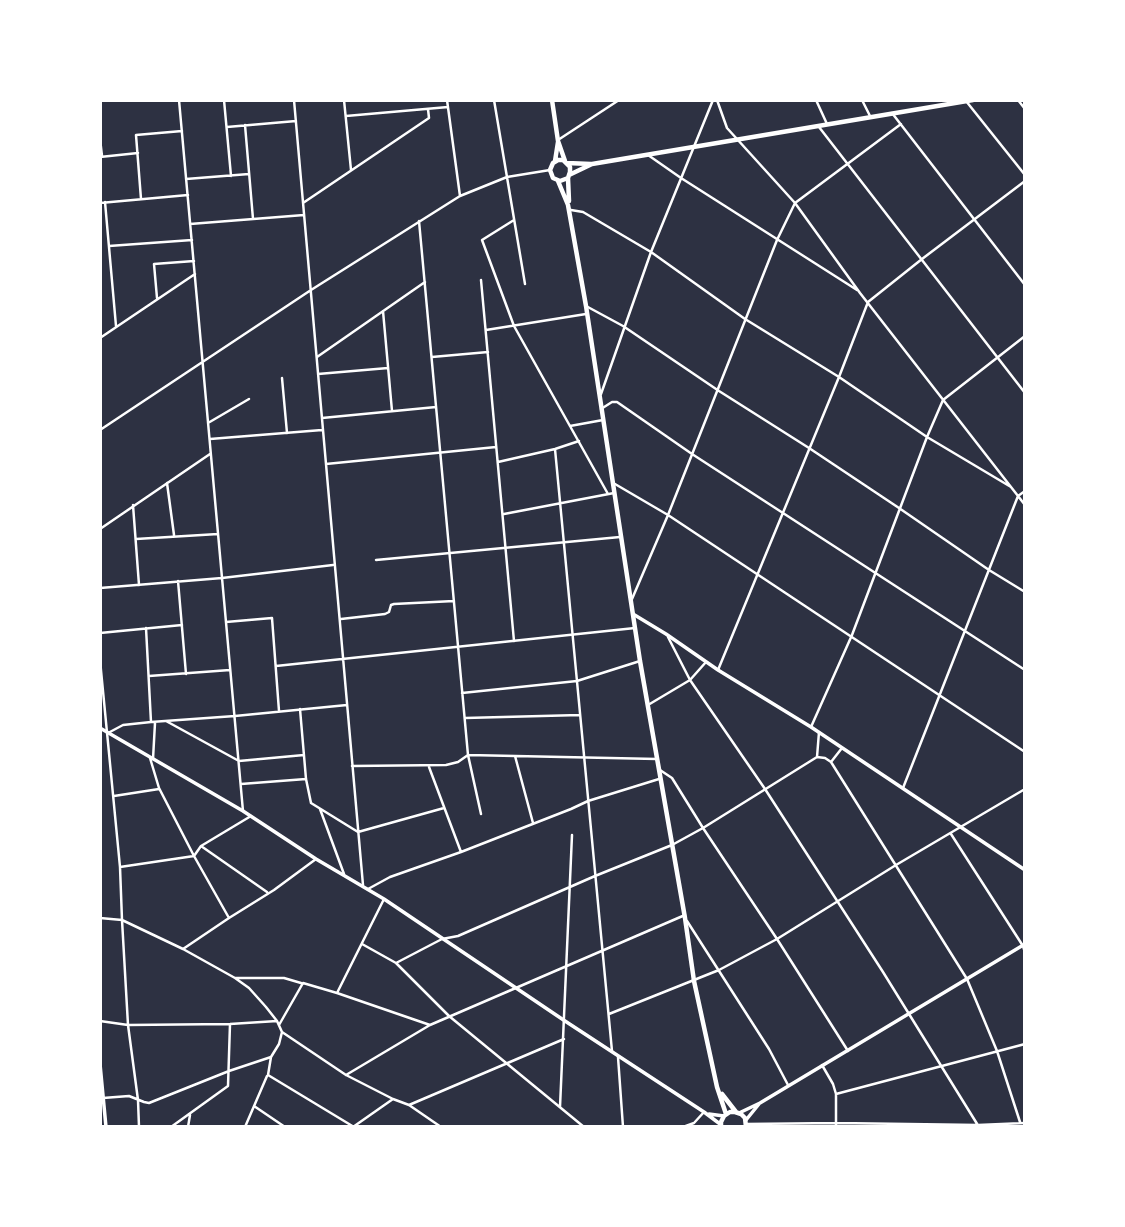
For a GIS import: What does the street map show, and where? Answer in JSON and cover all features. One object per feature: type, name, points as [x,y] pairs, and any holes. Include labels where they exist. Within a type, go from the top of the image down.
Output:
[{"type":"main road","points":[[552,100],[558,141],[570,169],[569,208],[603,420],[612,483],[611,494],[694,981],[725,1115],[721,1126]]},
{"type":"main road","points":[[555,161],[592,164],[973,100]]},
{"type":"main road","points":[[558,141],[555,161],[550,170],[551,176],[558,181],[569,208]]},
{"type":"main road","points":[[558,181],[592,164]]},
{"type":"main road","points":[[717,1087],[746,1124]]},
{"type":"main road","points":[[725,1115],[738,1113]]},
{"type":"street","points":[[179,100],[243,810]]},
{"type":"street","points":[[224,100],[231,176]]},
{"type":"street","points":[[294,100],[363,886]]},
{"type":"street","points":[[344,100],[351,171]]},
{"type":"street","points":[[447,100],[460,196]]},
{"type":"street","points":[[494,100],[525,284]]},
{"type":"street","points":[[558,141],[619,100]]},
{"type":"street","points":[[715,100],[725,123],[794,203],[860,293],[1025,505]]},
{"type":"street","points":[[599,398],[651,252],[715,100]]},
{"type":"street","points":[[816,100],[827,124]]},
{"type":"street","points":[[862,100],[870,116]]},
{"type":"street","points":[[966,100],[1025,175]]},
{"type":"street","points":[[1018,100],[1025,109]]},
{"type":"street","points":[[346,117],[448,107]]},
{"type":"street","points":[[303,203],[429,118],[428,109]]},
{"type":"street","points":[[892,113],[1025,285]]},
{"type":"street","points":[[226,127],[296,121]]},
{"type":"street","points":[[631,599],[719,391],[794,203],[901,124]]},
{"type":"street","points":[[245,125],[253,219]]},
{"type":"street","points":[[818,125],[1025,393]]},
{"type":"street","points":[[142,199],[136,135],[182,131]]},
{"type":"street","points":[[100,139],[101,157],[138,153]]},
{"type":"street","points":[[648,155],[860,293]]},
{"type":"street","points":[[100,430],[311,290],[460,196],[507,177],[550,170]]},
{"type":"street","points":[[186,179],[249,174]]},
{"type":"street","points":[[718,670],[868,302],[1025,181]]},
{"type":"street","points":[[100,202],[188,195]]},
{"type":"street","points":[[105,202],[116,326]]},
{"type":"street","points":[[569,208],[583,212],[651,252],[746,319],[839,377],[927,437],[1011,487]]},
{"type":"street","points":[[190,224],[304,215]]},
{"type":"street","points":[[503,514],[611,494],[514,326],[482,240],[514,220]]},
{"type":"street","points":[[419,221],[468,755],[481,814]]},
{"type":"street","points":[[109,246],[192,240]]},
{"type":"street","points":[[157,299],[154,264],[194,261]]},
{"type":"street","points":[[100,338],[195,274]]},
{"type":"street","points":[[481,280],[514,641]]},
{"type":"street","points":[[317,357],[425,282]]},
{"type":"street","points":[[586,306],[623,326],[1025,592]]},
{"type":"street","points":[[383,311],[392,411]]},
{"type":"street","points":[[486,330],[587,314]]},
{"type":"street","points":[[811,727],[852,635],[943,400],[1025,336]]},
{"type":"street","points":[[432,357],[488,352]]},
{"type":"street","points":[[318,374],[388,369]]},
{"type":"street","points":[[282,378],[287,433]]},
{"type":"street","points":[[208,424],[249,399]]},
{"type":"street","points":[[601,409],[617,402],[692,454],[1025,670]]},
{"type":"street","points":[[322,418],[436,407]]},
{"type":"street","points":[[570,426],[603,420]]},
{"type":"street","points":[[210,439],[323,430]]},
{"type":"street","points":[[498,462],[579,441]]},
{"type":"street","points":[[326,464],[496,447]]},
{"type":"street","points":[[555,449],[612,1051]]},
{"type":"street","points":[[100,529],[211,454]]},
{"type":"street","points":[[167,483],[174,536]]},
{"type":"street","points":[[612,483],[668,514],[1025,752]]},
{"type":"street","points":[[903,788],[1018,496],[1025,491]]},
{"type":"street","points":[[133,505],[139,584]]},
{"type":"street","points":[[136,540],[218,534]]},
{"type":"street","points":[[376,560],[620,537]]},
{"type":"street","points":[[100,588],[335,565]]},
{"type":"street","points":[[178,581],[186,674]]},
{"type":"street","points":[[340,619],[384,614],[389,612],[394,604],[454,601]]},
{"type":"street","points":[[633,614],[819,732],[1025,870]]},
{"type":"street","points":[[226,622],[272,618],[279,711]]},
{"type":"street","points":[[100,633],[182,625]]},
{"type":"street","points":[[146,628],[153,722],[152,758],[159,788],[229,918]]},
{"type":"street","points":[[276,666],[635,628]]},
{"type":"street","points":[[666,634],[690,680],[838,901],[978,1126]]},
{"type":"street","points":[[100,660],[120,867],[128,1026],[139,1127]]},
{"type":"street","points":[[462,693],[577,681],[640,661]]},
{"type":"street","points":[[648,705],[690,680],[706,662]]},
{"type":"street","points":[[149,676],[230,670]]},
{"type":"street","points":[[107,732],[123,726],[153,722],[347,705]]},
{"type":"street","points":[[300,709],[309,802],[358,832],[444,808]]},
{"type":"street","points":[[465,718],[580,715]]},
{"type":"street","points":[[166,721],[239,761],[304,755]]},
{"type":"street","points":[[100,728],[243,810],[316,859],[384,899],[706,1113],[721,1126]]},
{"type":"street","points":[[817,757],[819,732]]},
{"type":"street","points":[[831,762],[842,748]]},
{"type":"street","points":[[352,766],[429,767],[458,762],[468,755],[657,759]]},
{"type":"street","points":[[515,756],[533,823]]},
{"type":"street","points":[[396,963],[442,939],[458,936],[672,845],[817,757],[825,758],[831,762],[967,979],[997,1051],[1020,1122]]},
{"type":"street","points":[[429,767],[461,852]]},
{"type":"street","points":[[659,770],[672,778],[848,1051]]},
{"type":"street","points":[[368,889],[402,872],[461,852],[588,801],[660,778]]},
{"type":"street","points":[[241,784],[306,779]]},
{"type":"street","points":[[114,796],[159,788]]},
{"type":"street","points":[[608,1014],[719,970],[777,939],[1025,789]]},
{"type":"street","points":[[320,808],[344,875]]},
{"type":"street","points":[[120,867],[194,856],[201,846],[251,816]]},
{"type":"street","points":[[951,833],[1024,945],[1025,953]]},
{"type":"street","points":[[560,1107],[572,835]]},
{"type":"street","points":[[201,846],[268,893]]},
{"type":"street","points":[[183,949],[316,859]]},
{"type":"street","points":[[337,993],[384,899]]},
{"type":"street","points":[[346,1075],[449,1016],[685,916],[769,1049],[788,1085]]},
{"type":"street","points":[[100,918],[122,920],[235,978],[249,988],[266,1007],[282,1032],[346,1075],[410,1105],[440,1127]]},
{"type":"street","points":[[362,944],[396,963],[449,1016],[584,1127]]},
{"type":"street","points":[[738,1113],[760,1103],[1024,945]]},
{"type":"street","points":[[235,978],[284,978],[430,1025]]},
{"type":"street","points":[[278,1023],[303,983]]},
{"type":"street","points":[[100,1021],[128,1026],[278,1023]]},
{"type":"street","points":[[171,1127],[227,1088],[230,1024]]},
{"type":"street","points":[[245,1127],[268,1075],[271,1057],[282,1032]]},
{"type":"street","points":[[410,1105],[564,1039]]},
{"type":"street","points":[[836,1094],[1025,1044]]},
{"type":"street","points":[[618,1055],[623,1127]]},
{"type":"street","points":[[103,1098],[125,1096],[149,1103],[271,1057]]},
{"type":"street","points":[[100,1064],[106,1127]]},
{"type":"street","points":[[822,1065],[834,1084],[836,1125]]},
{"type":"street","points":[[268,1075],[354,1127],[393,1099]]},
{"type":"street","points":[[746,1124],[760,1103]]},
{"type":"street","points":[[254,1106],[285,1127]]},
{"type":"street","points":[[683,1127],[694,1123],[706,1113],[725,1115]]},
{"type":"street","points":[[188,1127],[190,1115]]},
{"type":"street","points":[[426,1118],[429,1127]]},
{"type":"street","points":[[746,1124],[978,1126],[1025,1123]]}]
